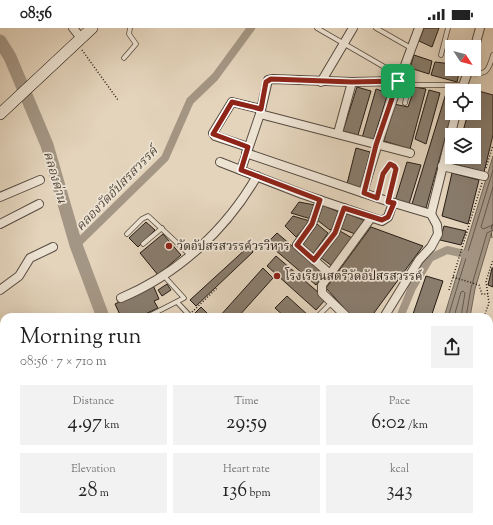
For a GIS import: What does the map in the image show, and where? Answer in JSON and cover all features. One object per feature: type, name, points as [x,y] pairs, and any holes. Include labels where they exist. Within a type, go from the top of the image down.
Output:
[{"type":"main road","points":[[2,112],[92,28]]},
{"type":"street","points":[[73,28],[79,40]]},
{"type":"street","points":[[321,82],[353,28]]},
{"type":"street","points":[[364,193],[376,145],[418,28]]},
{"type":"street","points":[[477,40],[480,28]]},
{"type":"street","points":[[241,170],[260,111],[268,80],[398,83]]},
{"type":"street","points":[[338,133],[352,82]]},
{"type":"street","points":[[410,154],[232,102],[213,133],[215,136],[247,150],[377,198],[431,214]]},
{"type":"street","points":[[386,313],[419,260],[431,247],[438,234],[437,225],[431,214],[454,120]]},
{"type":"street","points":[[220,162],[371,218],[384,220],[391,202]]},
{"type":"street","points":[[442,166],[484,176]]},
{"type":"street","points":[[121,298],[142,290],[164,276],[190,255],[223,225],[257,176]]},
{"type":"street","points":[[0,197],[40,180]]},
{"type":"street","points":[[320,200],[312,224],[297,245],[330,274]]},
{"type":"street","points":[[0,224],[39,204]]},
{"type":"street","points":[[314,260],[335,233],[344,208]]},
{"type":"street","points":[[342,313],[331,303],[321,290],[322,285],[371,218]]},
{"type":"street","points":[[0,290],[19,276],[30,258],[53,247]]},
{"type":"lane","points":[[124,58],[136,44],[129,34],[130,28]]},
{"type":"lane","points":[[317,28],[344,44],[398,83],[407,93],[405,103]]},
{"type":"lane","points":[[376,28],[411,48]]},
{"type":"lane","points":[[441,55],[448,28]]},
{"type":"lane","points":[[481,74],[486,72],[493,55]]},
{"type":"lane","points":[[398,83],[445,87]]},
{"type":"lane","points":[[377,198],[383,174],[386,168],[391,164],[396,169],[391,202]]},
{"type":"lane","points":[[127,234],[146,216],[152,219],[190,255]]},
{"type":"lane","points":[[143,244],[162,228]]},
{"type":"lane","points":[[155,313],[184,298],[164,276]]},
{"type":"lane","points":[[178,302],[188,313]]},
{"type":"lane","points":[[321,313],[331,303]]},
{"type":"path","points":[[79,40],[118,100]]},
{"type":"path","points":[[449,290],[493,145]]},
{"type":"path","points":[[485,313],[489,303],[486,281],[493,260]]},
{"type":"path","points":[[453,277],[479,285],[482,294],[488,294]]},
{"type":"path","points":[[185,310],[191,313],[218,287]]},
{"type":"water","points":[[493,156],[493,228],[475,289],[471,313],[445,313]]},
{"type":"building","points":[[424,28],[439,28],[432,47],[419,41]]},
{"type":"building","points":[[414,55],[432,61],[429,74],[410,68]]},
{"type":"building","points":[[435,62],[445,63],[445,76],[458,76],[457,82],[431,75]]},
{"type":"building","points":[[357,87],[371,91],[358,135],[343,131]]},
{"type":"building","points":[[415,87],[426,89],[410,149],[384,141],[394,104],[408,107]]},
{"type":"building","points":[[376,89],[388,93],[373,141],[362,138]]},
{"type":"building","points":[[429,90],[440,93],[426,144],[415,139]]},
{"type":"building","points":[[481,92],[493,95],[493,135],[484,172],[454,164],[481,164],[481,128],[464,128],[466,120],[481,120]]},
{"type":"building","points":[[445,97],[445,120],[450,120],[448,128],[445,128],[445,139],[426,208],[412,204]]},
{"type":"building","points":[[356,148],[370,152],[361,189],[347,184]]},
{"type":"building","points":[[407,162],[421,165],[409,204],[395,201]]},
{"type":"building","points":[[452,173],[479,180],[468,224],[442,216]]},
{"type":"building","points":[[299,202],[315,205],[311,219],[291,213]]},
{"type":"building","points":[[322,205],[339,212],[335,227],[330,230],[317,220]]},
{"type":"building","points":[[345,213],[366,221],[355,234],[340,228]]},
{"type":"building","points":[[293,216],[310,221],[296,237],[285,226]]},
{"type":"building","points":[[146,222],[155,230],[138,247],[129,238]]},
{"type":"building","points":[[317,224],[328,233],[313,254],[301,244]]},
{"type":"building","points":[[444,226],[466,231],[461,245],[440,240]]},
{"type":"building","points":[[371,227],[423,246],[374,313],[348,313],[326,288]]},
{"type":"building","points":[[340,231],[352,238],[332,266],[320,257]]},
{"type":"building","points":[[277,233],[325,274],[316,285],[267,243]]},
{"type":"building","points":[[163,234],[181,255],[158,275],[140,253]]},
{"type":"building","points":[[249,246],[253,252],[196,306],[190,300]]},
{"type":"building","points":[[276,256],[326,299],[316,310],[267,266]]},
{"type":"building","points":[[263,268],[273,278],[242,313],[223,313]]},
{"type":"building","points":[[493,268],[493,287],[488,285]]},
{"type":"building","points":[[426,276],[443,281],[432,313],[413,313]]},
{"type":"building","points":[[167,284],[171,290],[162,296],[158,290]]},
{"type":"building","points":[[153,285],[159,299],[154,301],[158,308],[147,313],[119,313],[115,304]]},
{"type":"building","points":[[287,296],[306,313],[281,313],[275,308]]},
{"type":"building","points":[[201,307],[207,313],[195,313]]},
{"type":"waterway","name":"คลองวัดอัปสรสวรรค์","points":[[76,245],[165,158],[190,101],[215,77],[251,28]]},
{"type":"waterway","name":"คลองด่าน","points":[[0,41],[10,57],[47,145],[76,245],[102,313]]},
{"type":"waterway","points":[[402,313],[412,288],[430,258],[447,250],[473,256]]},
{"type":"ferry route","points":[[492,238],[491,230],[493,222]]},
{"type":"place","name":"วัดอัปสรสวรรค์วรวิหาร","points":[[169,246]]},
{"type":"place","name":"โรงเรียนสตรีวัดอัปสรสวรรค์","points":[[277,276]]},
{"type":"route","points":[[271,79],[321,82],[398,81],[376,145],[364,193],[377,198],[386,168],[390,164],[395,167],[396,169],[388,202],[394,203],[388,217],[384,220],[371,218],[344,208],[337,230],[314,260],[297,245],[312,224],[320,200],[241,170],[248,147],[215,136],[213,133],[223,115],[234,101],[261,109],[266,82],[271,79]]}]
